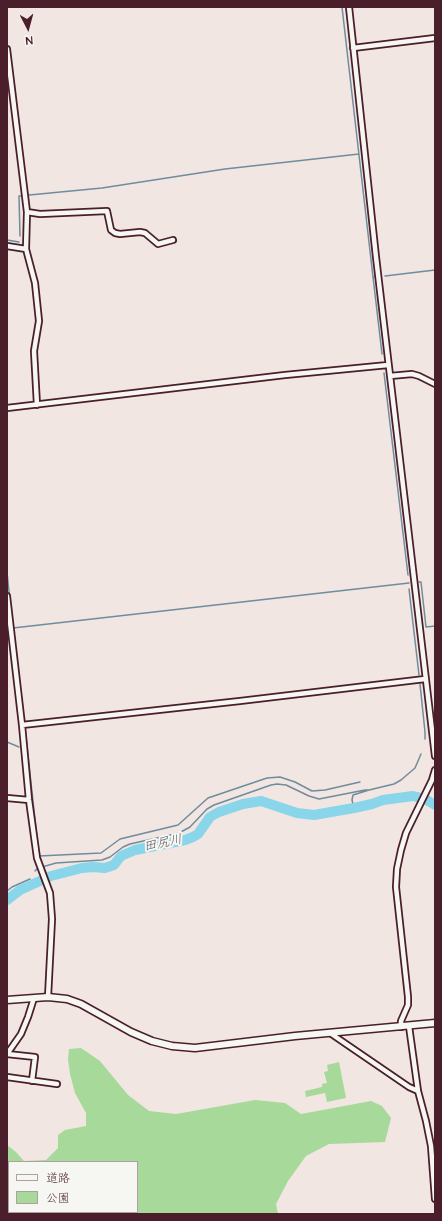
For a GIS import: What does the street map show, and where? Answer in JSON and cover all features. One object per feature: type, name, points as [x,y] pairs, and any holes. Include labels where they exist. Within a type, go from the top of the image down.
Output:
[{"type":"street","points":[[349,7],[388,365],[435,756]]},
{"type":"street","points":[[353,48],[435,38]]},
{"type":"street","points":[[7,50],[26,195],[26,249],[35,284],[39,321],[34,351],[37,405]]},
{"type":"street","points":[[27,212],[40,214],[107,211],[111,230],[115,233],[145,233],[158,244],[173,240]]},
{"type":"street","points":[[7,246],[26,249]]},
{"type":"street","points":[[7,408],[285,375],[388,365]]},
{"type":"street","points":[[390,376],[412,374],[435,384]]},
{"type":"street","points":[[7,596],[29,800],[37,858],[50,893],[52,919],[48,997]]},
{"type":"street","points":[[22,725],[425,679]]},
{"type":"street","points":[[401,1027],[401,1021],[408,1005],[408,998],[396,887],[398,869],[406,833],[422,804],[435,770]]},
{"type":"street","points":[[7,798],[29,800]]},
{"type":"street","points":[[7,1000],[48,997],[67,999],[80,1004],[131,1032],[152,1041],[172,1046],[194,1048],[435,1023]]},
{"type":"street","points":[[32,1081],[35,1057],[7,1054],[21,1034],[34,998]]},
{"type":"street","points":[[408,1026],[418,1091],[431,1146],[435,1199]]},
{"type":"street","points":[[330,1033],[409,1087],[418,1091]]},
{"type":"street","points":[[7,1077],[57,1084]]},
{"type":"green space","points":[[81,1048],[100,1061],[128,1095],[149,1111],[176,1114],[255,1100],[285,1103],[301,1114],[371,1101],[382,1106],[391,1118],[385,1142],[329,1144],[306,1156],[288,1181],[276,1204],[278,1214],[91,1214],[138,1213],[138,1161],[24,1161],[46,1160],[58,1148],[58,1135],[65,1130],[86,1126],[86,1113],[75,1093],[70,1074],[68,1059],[69,1049]]},
{"type":"green space","points":[[339,1062],[346,1098],[327,1102],[325,1093],[306,1097],[305,1091],[322,1087],[322,1084],[327,1083],[324,1072],[328,1071],[327,1065]]},
{"type":"green space","points":[[7,1145],[24,1161],[8,1161],[8,1213],[57,1213],[7,1214]]},
{"type":"waterway","points":[[342,7],[374,277]]},
{"type":"waterway","points":[[20,236],[19,196],[102,188],[225,169],[359,154]]},
{"type":"waterway","points":[[7,240],[19,242]]},
{"type":"waterway","points":[[385,276],[435,270]]},
{"type":"waterway","points":[[373,277],[382,354]]},
{"type":"waterway","points":[[384,373],[408,575]]},
{"type":"waterway","points":[[7,572],[12,620]]},
{"type":"waterway","points":[[419,582],[421,582],[426,627],[435,626]]},
{"type":"waterway","points":[[13,628],[409,583]]},
{"type":"waterway","points":[[409,589],[419,675]]},
{"type":"waterway","points":[[15,643],[24,721]]},
{"type":"waterway","points":[[420,684],[425,739]]},
{"type":"waterway","points":[[25,728],[39,856],[101,853],[120,839],[178,825],[208,798],[267,778],[280,777],[295,782],[312,791],[325,790],[360,782]]},
{"type":"waterway","points":[[7,742],[19,747]]},
{"type":"waterway","points":[[354,808],[352,800],[353,795],[394,784],[401,780],[415,768],[421,754]]},
{"type":"waterway","points":[[42,867],[56,863],[102,860],[110,857],[123,847],[130,844],[179,833],[190,827],[207,809],[214,805],[271,785],[286,785],[319,799],[369,790]]},
{"type":"waterway","name":"田尻川","points":[[7,900],[20,890],[51,876],[82,868],[105,868],[114,865],[121,856],[135,850],[193,837],[198,834],[210,817],[219,812],[243,804],[261,801],[297,813],[314,815],[354,808],[383,800],[413,796],[425,799],[435,805]]},
{"type":"waterway","points":[[7,891],[12,887],[30,879]]}]
